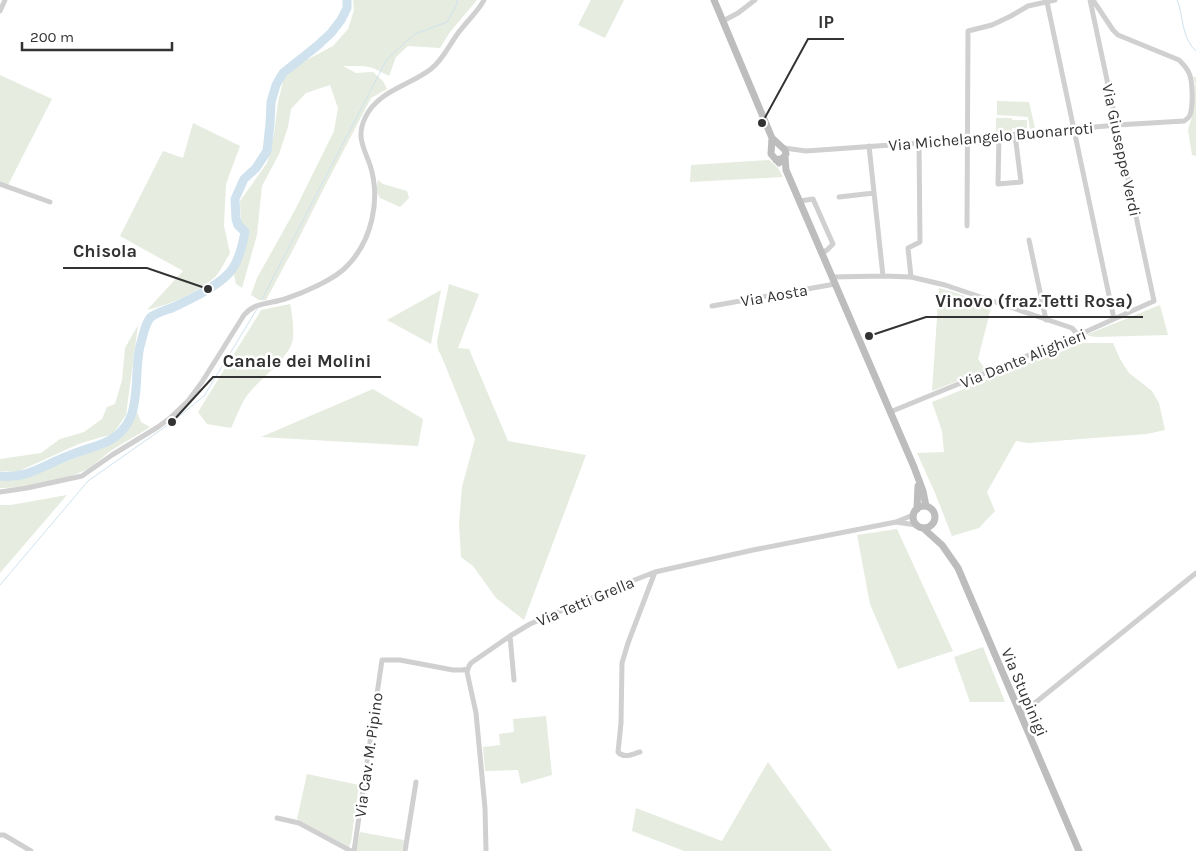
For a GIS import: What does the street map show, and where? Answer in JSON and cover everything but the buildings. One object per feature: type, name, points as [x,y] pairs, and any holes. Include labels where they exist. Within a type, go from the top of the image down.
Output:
[{"type":"street","points":[[0,11],[5,0]]},
{"type":"street","points":[[0,492],[82,476],[112,455],[143,437],[170,418],[188,400],[202,382],[249,309],[294,296],[334,277],[348,266],[365,240],[373,214],[374,181],[361,141],[361,129],[365,118],[378,101],[396,88],[430,70],[440,61],[462,27],[484,0]]},
{"type":"street","points":[[714,0],[772,138],[784,151]]},
{"type":"street","points":[[722,21],[738,13],[755,0]]},
{"type":"street","points":[[967,226],[968,31],[992,25],[1028,6],[1055,0]]},
{"type":"street","name":"Via Michelangelo Buonarroti","points":[[784,151],[919,143],[1184,121],[1188,118],[1190,113],[1191,80],[1189,72],[1179,60],[1118,35],[1112,30],[1091,0]]},
{"type":"street","name":"Via Giuseppe Verdi","points":[[1091,0],[1154,301]]},
{"type":"street","points":[[1047,2],[1114,319]]},
{"type":"street","points":[[999,136],[998,184],[1021,182],[1015,135]]},
{"type":"street","points":[[772,138],[772,157],[776,160],[781,160],[784,151]]},
{"type":"street","points":[[911,277],[908,248],[920,242],[919,143]]},
{"type":"street","points":[[772,150],[775,146],[784,151]]},
{"type":"street","points":[[869,146],[883,276]]},
{"type":"street","name":"Via Stupinigi","points":[[784,151],[786,170],[917,476],[926,506],[933,510],[935,528],[942,545],[960,575],[1079,851]]},
{"type":"street","name":"Via Stupinigi","points":[[776,160],[786,170]]},
{"type":"street","points":[[0,184],[50,202]]},
{"type":"street","points":[[839,197],[874,193]]},
{"type":"street","points":[[800,201],[813,198],[833,244],[822,253]]},
{"type":"street","points":[[1029,240],[1046,320]]},
{"type":"street","name":"Via Aosta","points":[[712,306],[834,281],[883,276],[911,277],[945,285],[1072,328],[1078,335]]},
{"type":"street","name":"Via Dante Alighieri","points":[[890,412],[1078,335],[1154,301]]},
{"type":"street","name":"Via Stupinigi","points":[[917,476],[918,492],[914,522],[942,545]]},
{"type":"street","points":[[915,512],[920,507],[926,506]]},
{"type":"street","name":"Via Tetti Grella","points":[[468,669],[471,663],[510,636],[536,622],[655,572],[896,522],[915,512]]},
{"type":"street","points":[[920,526],[930,526],[935,521]]},
{"type":"street","name":"Via Tetti Grella","points":[[896,522],[920,526]]},
{"type":"street","points":[[640,752],[625,756],[621,756],[618,752],[622,663],[655,572]]},
{"type":"street","points":[[1020,715],[1196,573]]},
{"type":"street","points":[[510,636],[514,680]]},
{"type":"street","name":"Via Cav. M. Pipino","points":[[353,851],[382,660],[400,660],[453,670],[468,669]]},
{"type":"street","points":[[468,669],[476,713],[485,808],[486,851]]},
{"type":"street","points":[[405,851],[416,782]]},
{"type":"street","points":[[277,818],[299,823],[353,851]]},
{"type":"street","points":[[0,835],[4,835],[32,851]]},
{"type":"shaded area","points":[[353,0],[477,0],[450,32],[440,48],[408,46],[396,57],[389,76],[364,66],[343,66],[356,73],[373,72],[383,81],[387,89],[371,98],[266,300],[259,300],[251,295],[257,278],[295,210],[334,131],[338,108],[330,85],[306,93],[291,109],[288,127],[279,154],[262,186],[257,235],[242,288],[236,284],[234,275],[246,242],[247,231],[241,223],[240,201],[267,163],[284,78],[301,63],[333,46],[348,29],[354,10]]},
{"type":"shaded area","points":[[591,0],[624,0],[605,38],[578,25]]},
{"type":"shaded area","points":[[0,75],[52,99],[8,185],[0,182]]},
{"type":"shaded area","points":[[1193,77],[1196,77],[1196,156],[1192,155],[1188,130],[1193,113],[1195,83]]},
{"type":"shaded area","points":[[997,101],[1029,102],[1035,128],[1030,129],[1028,117],[997,115]]},
{"type":"shaded area","points":[[996,118],[1027,120],[1027,128],[1012,128],[1012,131],[996,132]]},
{"type":"shaded area","points":[[193,123],[240,146],[226,184],[224,226],[230,253],[217,275],[208,283],[165,305],[147,310],[183,271],[120,236],[163,151],[183,158]]},
{"type":"shaded area","points":[[769,160],[778,168],[783,177],[690,182],[691,165]]},
{"type":"shaded area","points":[[378,180],[383,184],[407,191],[409,198],[400,207],[380,198],[376,191]]},
{"type":"shaded area","points":[[449,284],[479,294],[458,348],[469,349],[508,441],[586,455],[524,620],[496,598],[473,566],[461,557],[459,524],[462,487],[475,439],[438,350],[437,341]]},
{"type":"shaded area","points":[[939,288],[992,304],[978,359],[986,370],[932,391]]},
{"type":"shaded area","points":[[441,290],[431,344],[387,320]]},
{"type":"shaded area","points":[[290,304],[293,336],[289,350],[246,397],[231,428],[207,424],[198,412],[261,310]]},
{"type":"shaded area","points":[[1160,305],[1168,335],[1095,337],[1086,335]]},
{"type":"shaded area","points":[[138,325],[126,415],[113,434],[81,443],[17,472],[0,471],[0,459],[41,453],[60,439],[84,432],[102,419],[107,407],[115,404],[122,380],[125,348]]},
{"type":"shaded area","points":[[1078,343],[1113,343],[1129,373],[1152,391],[1159,403],[1165,430],[1147,434],[1028,443],[1016,441],[987,492],[995,511],[979,528],[952,536],[917,453],[944,452],[942,431],[932,402]]},
{"type":"shaded area","points":[[373,389],[423,419],[418,446],[261,437]]},
{"type":"shaded area","points":[[137,412],[141,422],[150,427],[111,451],[89,468],[70,476],[46,482],[21,487],[0,488],[0,480],[24,478],[106,446],[125,434]]},
{"type":"shaded area","points":[[67,495],[0,573],[0,505],[11,505]]},
{"type":"shaded area","points":[[897,529],[953,651],[898,669],[870,604],[857,535]]},
{"type":"shaded area","points":[[983,647],[1005,702],[970,702],[954,657]]},
{"type":"shaded area","points":[[546,716],[552,775],[521,784],[518,770],[485,771],[483,747],[500,745],[499,734],[514,732],[513,719]]},
{"type":"shaded area","points":[[768,762],[832,851],[684,851],[632,831],[636,808],[722,841]]},
{"type":"shaded area","points":[[307,774],[359,785],[349,847],[297,819]]},
{"type":"shaded area","points":[[360,832],[404,840],[402,851],[356,851]]},
{"type":"waterway","points":[[0,476],[27,473],[104,443],[117,435],[126,425],[132,414],[135,401],[140,346],[148,321],[155,315],[206,290],[222,280],[233,268],[245,232],[238,225],[236,219],[235,199],[244,179],[256,168],[267,151],[271,102],[276,85],[283,73],[331,33],[347,8],[347,0]]},
{"type":"waterway","points":[[262,299],[387,59],[415,34],[447,22],[457,4],[457,0]]},
{"type":"waterway","points":[[1177,0],[1186,36],[1196,51]]},
{"type":"waterway","points":[[0,585],[88,481],[172,422],[204,396],[257,309]]},
{"type":"place","name":"IP","points":[[762,123]]},
{"type":"place","name":"Chisola","points":[[208,289]]},
{"type":"place","name":"Vinovo (fraz.Tetti Rosa)","points":[[869,336]]},
{"type":"place","name":"Canale dei Molini","points":[[172,422]]}]
